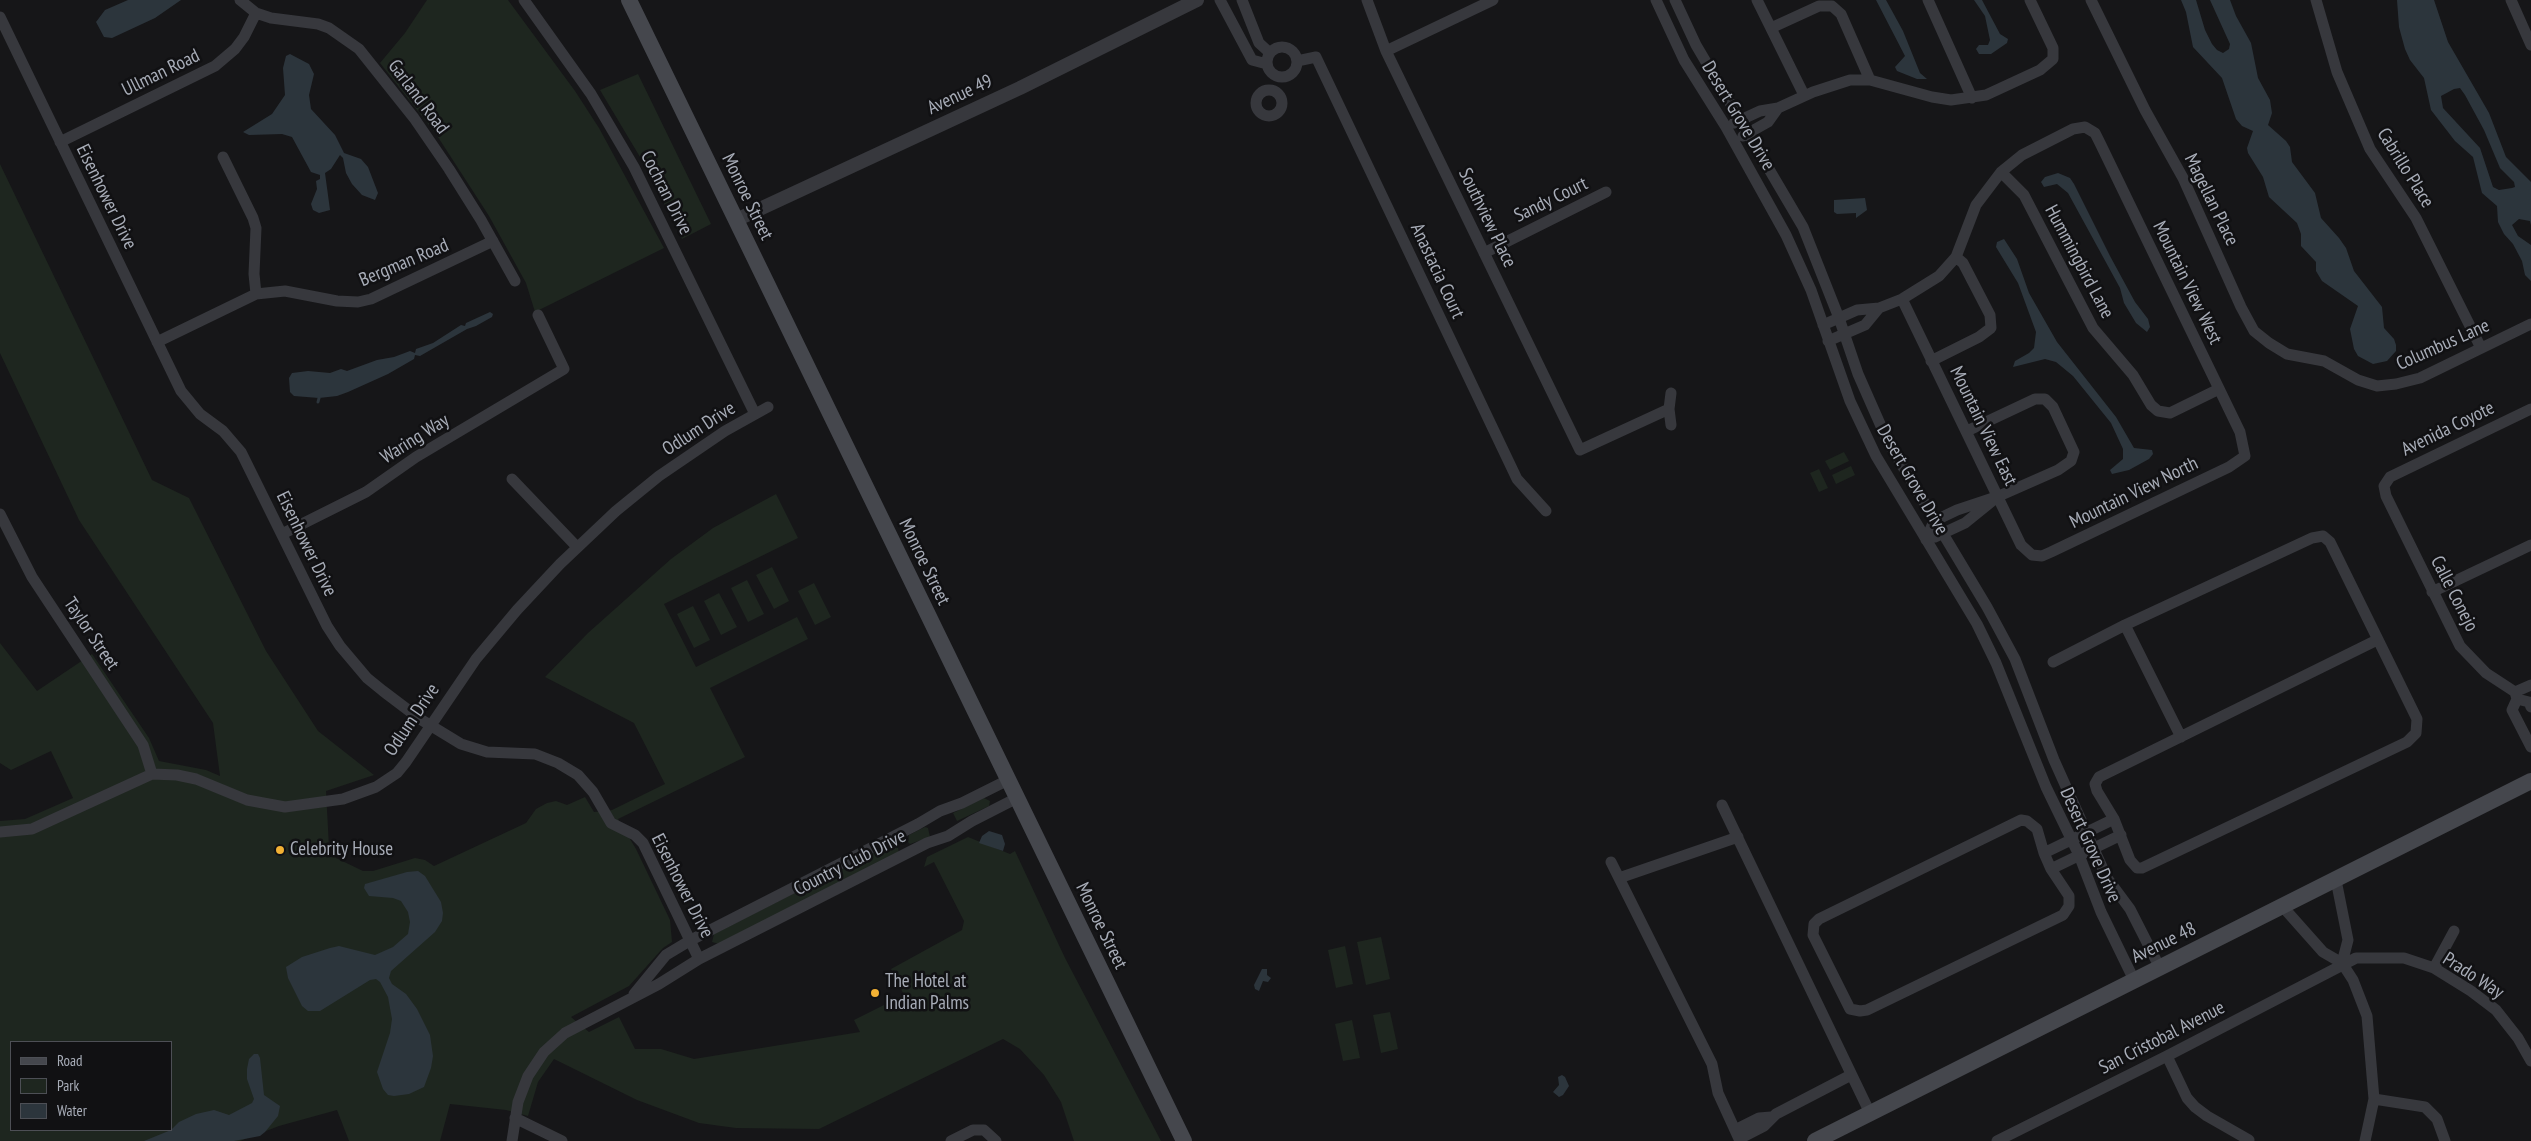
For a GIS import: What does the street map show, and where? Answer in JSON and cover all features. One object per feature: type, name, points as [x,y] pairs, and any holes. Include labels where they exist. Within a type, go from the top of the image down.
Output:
[{"type":"main road","name":"Monroe Street","points":[[629,0],[1184,1141]]},
{"type":"main road","name":"Avenue 48","points":[[1816,1141],[2531,781]]},
{"type":"street","name":"Garland Road","points":[[240,0],[256,13],[285,21],[318,24],[340,33],[359,49],[419,125],[449,169],[515,281]]},
{"type":"street","name":"Cochran Drive","points":[[524,0],[586,86],[634,167],[755,414]]},
{"type":"street","name":"Avenue 49","points":[[736,220],[1020,88],[1198,0]]},
{"type":"street","points":[[1220,0],[1252,60],[1268,58],[1280,47],[1286,48],[1295,55],[1296,67],[1289,76],[1277,77],[1272,74],[1268,58],[1259,43],[1242,0]]},
{"type":"street","name":"Southview Place","points":[[1367,0],[1386,50],[1580,450],[1669,409]]},
{"type":"street","points":[[1386,50],[1493,0]]},
{"type":"street","name":"Desert Grove Drive","points":[[1656,0],[1684,60],[1734,140],[1786,235],[1811,290],[1850,401],[1872,449],[1977,624],[1996,663],[2046,787],[2079,855],[2101,912],[2134,980]]},
{"type":"street","name":"Desert Grove Drive","points":[[1675,0],[1696,45],[1803,227],[1845,334],[1858,374],[1888,442],[2016,659],[2054,760],[2106,878],[2130,909],[2160,968]]},
{"type":"street","points":[[1757,0],[1804,96]]},
{"type":"street","points":[[1928,0],[1972,98]]},
{"type":"street","points":[[1726,127],[1760,111],[1778,108],[1835,84],[1870,80],[1932,97],[1951,100],[1986,95],[2040,70],[2053,59],[2053,48],[2030,0]]},
{"type":"street","name":"Magellan Place","points":[[2090,0],[2144,110],[2183,178],[2254,331],[2287,354],[2324,361],[2341,369]]},
{"type":"street","name":"Cabrillo Place","points":[[2316,0],[2337,72],[2370,149],[2416,218],[2481,348]]},
{"type":"street","points":[[2511,0],[2531,45]]},
{"type":"street","points":[[1771,28],[1819,6],[1832,6],[1840,14],[1870,80]]},
{"type":"street","name":"Ullman Road","points":[[60,142],[215,66],[235,49],[244,37],[256,13]]},
{"type":"street","name":"Eisenhower Drive","points":[[0,17],[157,342],[189,403],[200,414],[224,431],[241,452],[327,626],[349,657],[382,692],[430,725],[474,750],[535,754],[558,763],[578,775],[592,792],[611,823],[635,835],[643,844],[699,959]]},
{"type":"street","name":"Anastacia Court","points":[[1297,61],[1316,57],[1517,479],[1546,511]]},
{"type":"street","points":[[1273,90],[1277,77]]},
{"type":"street","points":[[1734,140],[1768,122],[1778,108]]},
{"type":"street","name":"Mountain View West","points":[[2001,172],[2022,155],[2073,129],[2085,127],[2095,134],[2244,441],[2245,456],[2241,460]]},
{"type":"street","points":[[223,157],[255,223],[256,294]]},
{"type":"street","points":[[1823,324],[1857,310],[1879,308],[1902,299],[1939,276],[1956,257],[1976,205],[2001,172]]},
{"type":"street","name":"Hummingbird Lane","points":[[2001,172],[2024,195],[2093,328],[2132,375],[2151,405],[2158,411],[2170,413],[2219,389]]},
{"type":"street","name":"Sandy Court","points":[[1484,253],[1606,192]]},
{"type":"street","name":"Bergman Road","points":[[157,342],[256,294],[285,291],[336,301],[358,302],[371,299],[493,241]]},
{"type":"street","points":[[1931,361],[1979,337],[1991,328],[1990,314],[1963,263],[1956,257]]},
{"type":"street","name":"Mountain View East","points":[[1902,299],[2026,552],[2042,556]]},
{"type":"street","points":[[1828,341],[1865,325],[1879,308]]},
{"type":"street","name":"Waring Way","points":[[282,534],[366,492],[416,457],[564,369],[538,315]]},
{"type":"street","name":"Columbus Lane","points":[[2341,369],[2358,380],[2371,384],[2396,384],[2420,378],[2531,324]]},
{"type":"street","points":[[1671,393],[1669,409],[1671,425]]},
{"type":"street","points":[[1926,540],[1934,521],[1957,510],[1999,496],[2058,470],[2071,461],[2074,452],[2053,407],[2045,399],[2035,399],[1966,431]]},
{"type":"street","name":"Odlum Drive","points":[[0,832],[32,829],[152,774],[177,775],[201,780],[260,804],[285,807],[323,804],[363,792],[388,780],[406,762],[430,725],[498,632],[577,548],[659,476],[768,407]]},
{"type":"street","name":"Avenida Coyote","points":[[2384,486],[2390,477],[2531,408]]},
{"type":"street","name":"Mountain View North","points":[[2042,556],[2241,460]]},
{"type":"street","points":[[512,479],[577,548]]},
{"type":"street","name":"Calle Conejo","points":[[2384,486],[2386,496],[2460,646],[2486,673],[2516,696],[2529,702],[2531,707]]},
{"type":"street","points":[[1926,540],[1965,523],[1999,496]]},
{"type":"street","name":"Taylor Street","points":[[0,514],[5,539],[143,745],[152,774]]},
{"type":"street","points":[[2053,662],[2125,625],[2312,538],[2322,536],[2330,542],[2417,719],[2416,733],[2408,742],[2149,866],[2137,868],[2114,819],[2095,788],[2098,777],[2378,640]]},
{"type":"street","points":[[2432,592],[2531,545]]},
{"type":"street","points":[[2125,625],[2182,737]]},
{"type":"street","points":[[2531,685],[2516,696],[2512,710],[2531,747]]},
{"type":"street","name":"Country Club Drive","points":[[629,1000],[666,955],[690,940],[940,811],[962,803],[1008,780]]},
{"type":"street","name":"Country Club Drive","points":[[512,1141],[522,1089],[544,1052],[575,1027],[629,1000],[699,959],[927,843],[948,836],[972,821],[1017,798]]},
{"type":"street","points":[[1722,805],[1812,988],[1870,1113]]},
{"type":"street","points":[[2044,853],[2114,819]]},
{"type":"street","points":[[2021,820],[2027,820],[2037,829],[2044,853],[2052,869],[2070,896],[2069,906],[2063,915],[1867,1010],[1850,1009],[1813,935],[1814,924],[1819,919],[2021,820]]},
{"type":"street","points":[[2052,869],[2121,835]]},
{"type":"street","points":[[1619,878],[1738,837]]},
{"type":"street","points":[[1611,862],[1712,1064],[1718,1093],[1738,1136],[1759,1118],[1771,1117],[1851,1075]]},
{"type":"street","points":[[2092,886],[2106,878]]},
{"type":"street","points":[[2336,880],[2348,940],[2342,963]]},
{"type":"street","points":[[2283,907],[2323,952],[2342,963],[2353,980],[2367,1016],[2374,1099],[2365,1141]]},
{"type":"street","points":[[2434,968],[2454,931]]},
{"type":"street","name":"Prado Way","points":[[2342,963],[2356,958],[2404,958],[2434,968],[2496,1010],[2518,1038],[2531,1061]]},
{"type":"street","name":"San Cristobal Avenue","points":[[1997,1141],[2167,1056],[2342,963]]},
{"type":"street","points":[[2167,1056],[2187,1098],[2195,1107],[2249,1140]]},
{"type":"street","points":[[2374,1099],[2425,1107],[2437,1119],[2445,1141]]},
{"type":"street","points":[[515,1118],[562,1141]]},
{"type":"street","points":[[952,1141],[973,1130],[984,1130],[996,1141]]},
{"type":"green space","points":[[427,0],[508,0],[575,91],[599,128],[664,248],[535,312],[526,283],[489,216],[436,134],[380,63],[405,33]]},
{"type":"green space","points":[[638,74],[711,224],[682,239],[643,162],[600,90]]},
{"type":"green space","points":[[0,164],[152,480],[189,498],[266,651],[318,731],[374,775],[326,791],[329,847],[336,858],[363,871],[373,871],[415,858],[425,860],[434,866],[526,823],[536,809],[547,803],[556,801],[567,805],[585,797],[594,812],[612,810],[665,784],[634,723],[545,677],[588,633],[671,559],[713,528],[776,494],[798,538],[664,604],[696,667],[797,617],[808,639],[710,688],[745,757],[618,819],[636,849],[670,920],[672,942],[663,948],[629,986],[571,1017],[589,1032],[619,1017],[635,1049],[661,1049],[694,1059],[860,1032],[854,1020],[904,995],[891,969],[962,930],[964,921],[934,862],[924,867],[927,857],[968,837],[1010,854],[1015,851],[1065,958],[1161,1141],[1074,1141],[1061,1102],[1044,1075],[1020,1049],[1003,1039],[819,1129],[736,1128],[699,1123],[637,1100],[554,1059],[538,1082],[528,1116],[506,1110],[450,1104],[440,1141],[349,1141],[337,1110],[279,1126],[240,1141],[0,1141],[0,821],[25,819],[73,798],[51,751],[11,770],[0,763],[0,643],[37,691],[92,654],[149,738],[159,761],[206,770],[220,776],[213,723],[79,520],[0,353]]},
{"type":"green space","points":[[1844,452],[1849,461],[1830,470],[1825,461]]},
{"type":"green space","points":[[1851,466],[1855,475],[1836,484],[1832,475]]},
{"type":"green space","points":[[1819,469],[1828,488],[1819,492],[1810,473]]},
{"type":"green space","points":[[772,567],[789,601],[774,609],[756,575]]},
{"type":"green space","points":[[747,580],[764,614],[748,622],[731,588]]},
{"type":"green space","points":[[814,583],[831,617],[815,625],[798,591]]},
{"type":"green space","points":[[719,593],[737,627],[721,635],[704,601]]},
{"type":"green space","points":[[693,606],[710,640],[694,648],[677,614]]},
{"type":"green space","points":[[984,798],[990,801],[989,806],[957,821],[953,813]]},
{"type":"green space","points":[[925,827],[928,828],[930,837],[910,844],[908,842],[909,835]]},
{"type":"green space","points":[[893,843],[897,843],[899,853],[719,944],[712,942],[714,934]]},
{"type":"green space","points":[[1381,937],[1390,979],[1366,985],[1357,942]]},
{"type":"green space","points":[[1345,946],[1353,984],[1336,988],[1328,950]]},
{"type":"green space","points":[[1390,1012],[1398,1049],[1381,1053],[1373,1015]]},
{"type":"green space","points":[[1352,1020],[1360,1058],[1343,1061],[1335,1024]]},
{"type":"water","points":[[128,0],[181,0],[155,18],[112,38],[104,37],[96,22],[105,10]]},
{"type":"water","points":[[1876,0],[1886,0],[1903,31],[1920,73],[1927,79],[1917,79],[1897,71],[1895,67],[1905,56]]},
{"type":"water","points":[[1974,0],[1982,0],[2000,34],[2008,39],[2007,43],[1991,54],[1979,54],[1976,49],[1979,45],[1988,45],[1990,40],[1985,16]]},
{"type":"water","points":[[2181,0],[2196,0],[2205,30],[2212,44],[2223,53],[2229,49],[2230,44],[2210,0],[2230,0],[2236,16],[2251,43],[2258,78],[2270,100],[2272,113],[2268,125],[2290,147],[2292,162],[2315,193],[2321,218],[2346,248],[2354,271],[2382,307],[2384,328],[2394,339],[2396,345],[2396,351],[2387,361],[2373,364],[2358,356],[2354,349],[2350,329],[2358,306],[2322,281],[2316,271],[2316,262],[2301,246],[2301,234],[2297,223],[2269,197],[2263,177],[2248,153],[2247,148],[2253,131],[2242,126],[2236,119],[2222,78],[2193,47],[2186,12]]},
{"type":"water","points":[[2397,0],[2434,0],[2448,42],[2489,113],[2506,157],[2531,182],[2531,225],[2530,221],[2519,219],[2512,225],[2518,236],[2531,245],[2531,281],[2525,275],[2522,261],[2513,244],[2504,234],[2498,222],[2497,206],[2482,193],[2473,157],[2455,141],[2431,110],[2424,78],[2410,60],[2399,27]],"holes":[[[2460,88],[2484,130],[2500,168],[2514,182],[2515,187],[2499,190],[2493,187],[2480,148],[2443,108],[2441,96]]]},
{"type":"water","points":[[290,54],[309,64],[314,74],[309,95],[311,109],[335,135],[344,153],[361,159],[368,167],[378,193],[375,200],[362,195],[352,184],[346,173],[343,158],[340,155],[331,169],[325,173],[330,210],[319,213],[313,210],[311,204],[317,189],[316,181],[320,179],[320,175],[311,172],[292,137],[282,134],[249,135],[243,132],[272,114],[285,95],[283,68],[286,56]]},
{"type":"water","points":[[2058,173],[2070,178],[2074,184],[2135,302],[2148,319],[2150,327],[2147,332],[2136,323],[2124,303],[2120,288],[2068,193],[2057,184],[2044,187],[2041,182],[2045,177]]},
{"type":"water","points":[[1865,198],[1867,210],[1856,218],[1856,213],[1837,214],[1834,212],[1834,200]]},
{"type":"water","points":[[2004,239],[2017,259],[2029,293],[2057,342],[2116,417],[2134,448],[2152,450],[2153,454],[2149,459],[2129,470],[2112,474],[2110,470],[2123,459],[2123,449],[2111,423],[2073,376],[2056,362],[2045,359],[2013,367],[2015,361],[2034,348],[2036,332],[2018,283],[1996,247],[1997,242]]},
{"type":"water","points":[[490,312],[493,314],[492,317],[420,356],[415,355],[414,359],[388,374],[348,392],[337,396],[319,398],[294,396],[290,392],[289,378],[292,373],[308,371],[330,373],[341,369],[347,371],[410,351],[415,353],[416,349],[433,343],[461,325],[465,326],[466,323]]},
{"type":"water","points":[[989,831],[1002,835],[1005,844],[1003,851],[979,843],[982,836]]},
{"type":"water","points":[[418,871],[425,876],[441,902],[442,921],[435,932],[391,971],[389,978],[392,984],[406,994],[417,1009],[430,1035],[433,1056],[424,1087],[409,1094],[394,1096],[388,1095],[383,1089],[377,1072],[390,1033],[392,1019],[388,997],[380,982],[376,979],[370,980],[320,1011],[308,1011],[302,1006],[288,978],[286,967],[302,957],[339,946],[375,955],[393,947],[408,934],[410,922],[408,912],[401,901],[393,898],[369,896],[364,888],[365,884],[407,872]]},
{"type":"water","points":[[1262,969],[1267,969],[1267,975],[1271,978],[1268,982],[1263,981],[1259,991],[1255,989],[1254,985]]},
{"type":"water","points":[[254,1054],[258,1054],[264,1095],[280,1106],[278,1116],[260,1136],[234,1141],[144,1141],[172,1131],[179,1122],[196,1114],[214,1110],[229,1115],[252,1103],[254,1099],[247,1079],[249,1059]]},
{"type":"water","points":[[1562,1075],[1569,1086],[1563,1095],[1559,1097],[1553,1092],[1559,1085],[1558,1077]]},
{"type":"waterway","points":[[318,402],[319,398]]},
{"type":"place","name":"Celebrity House","points":[[280,850]]},
{"type":"place","name":"The Hotel at Indian Palms","points":[[875,993]]}]
